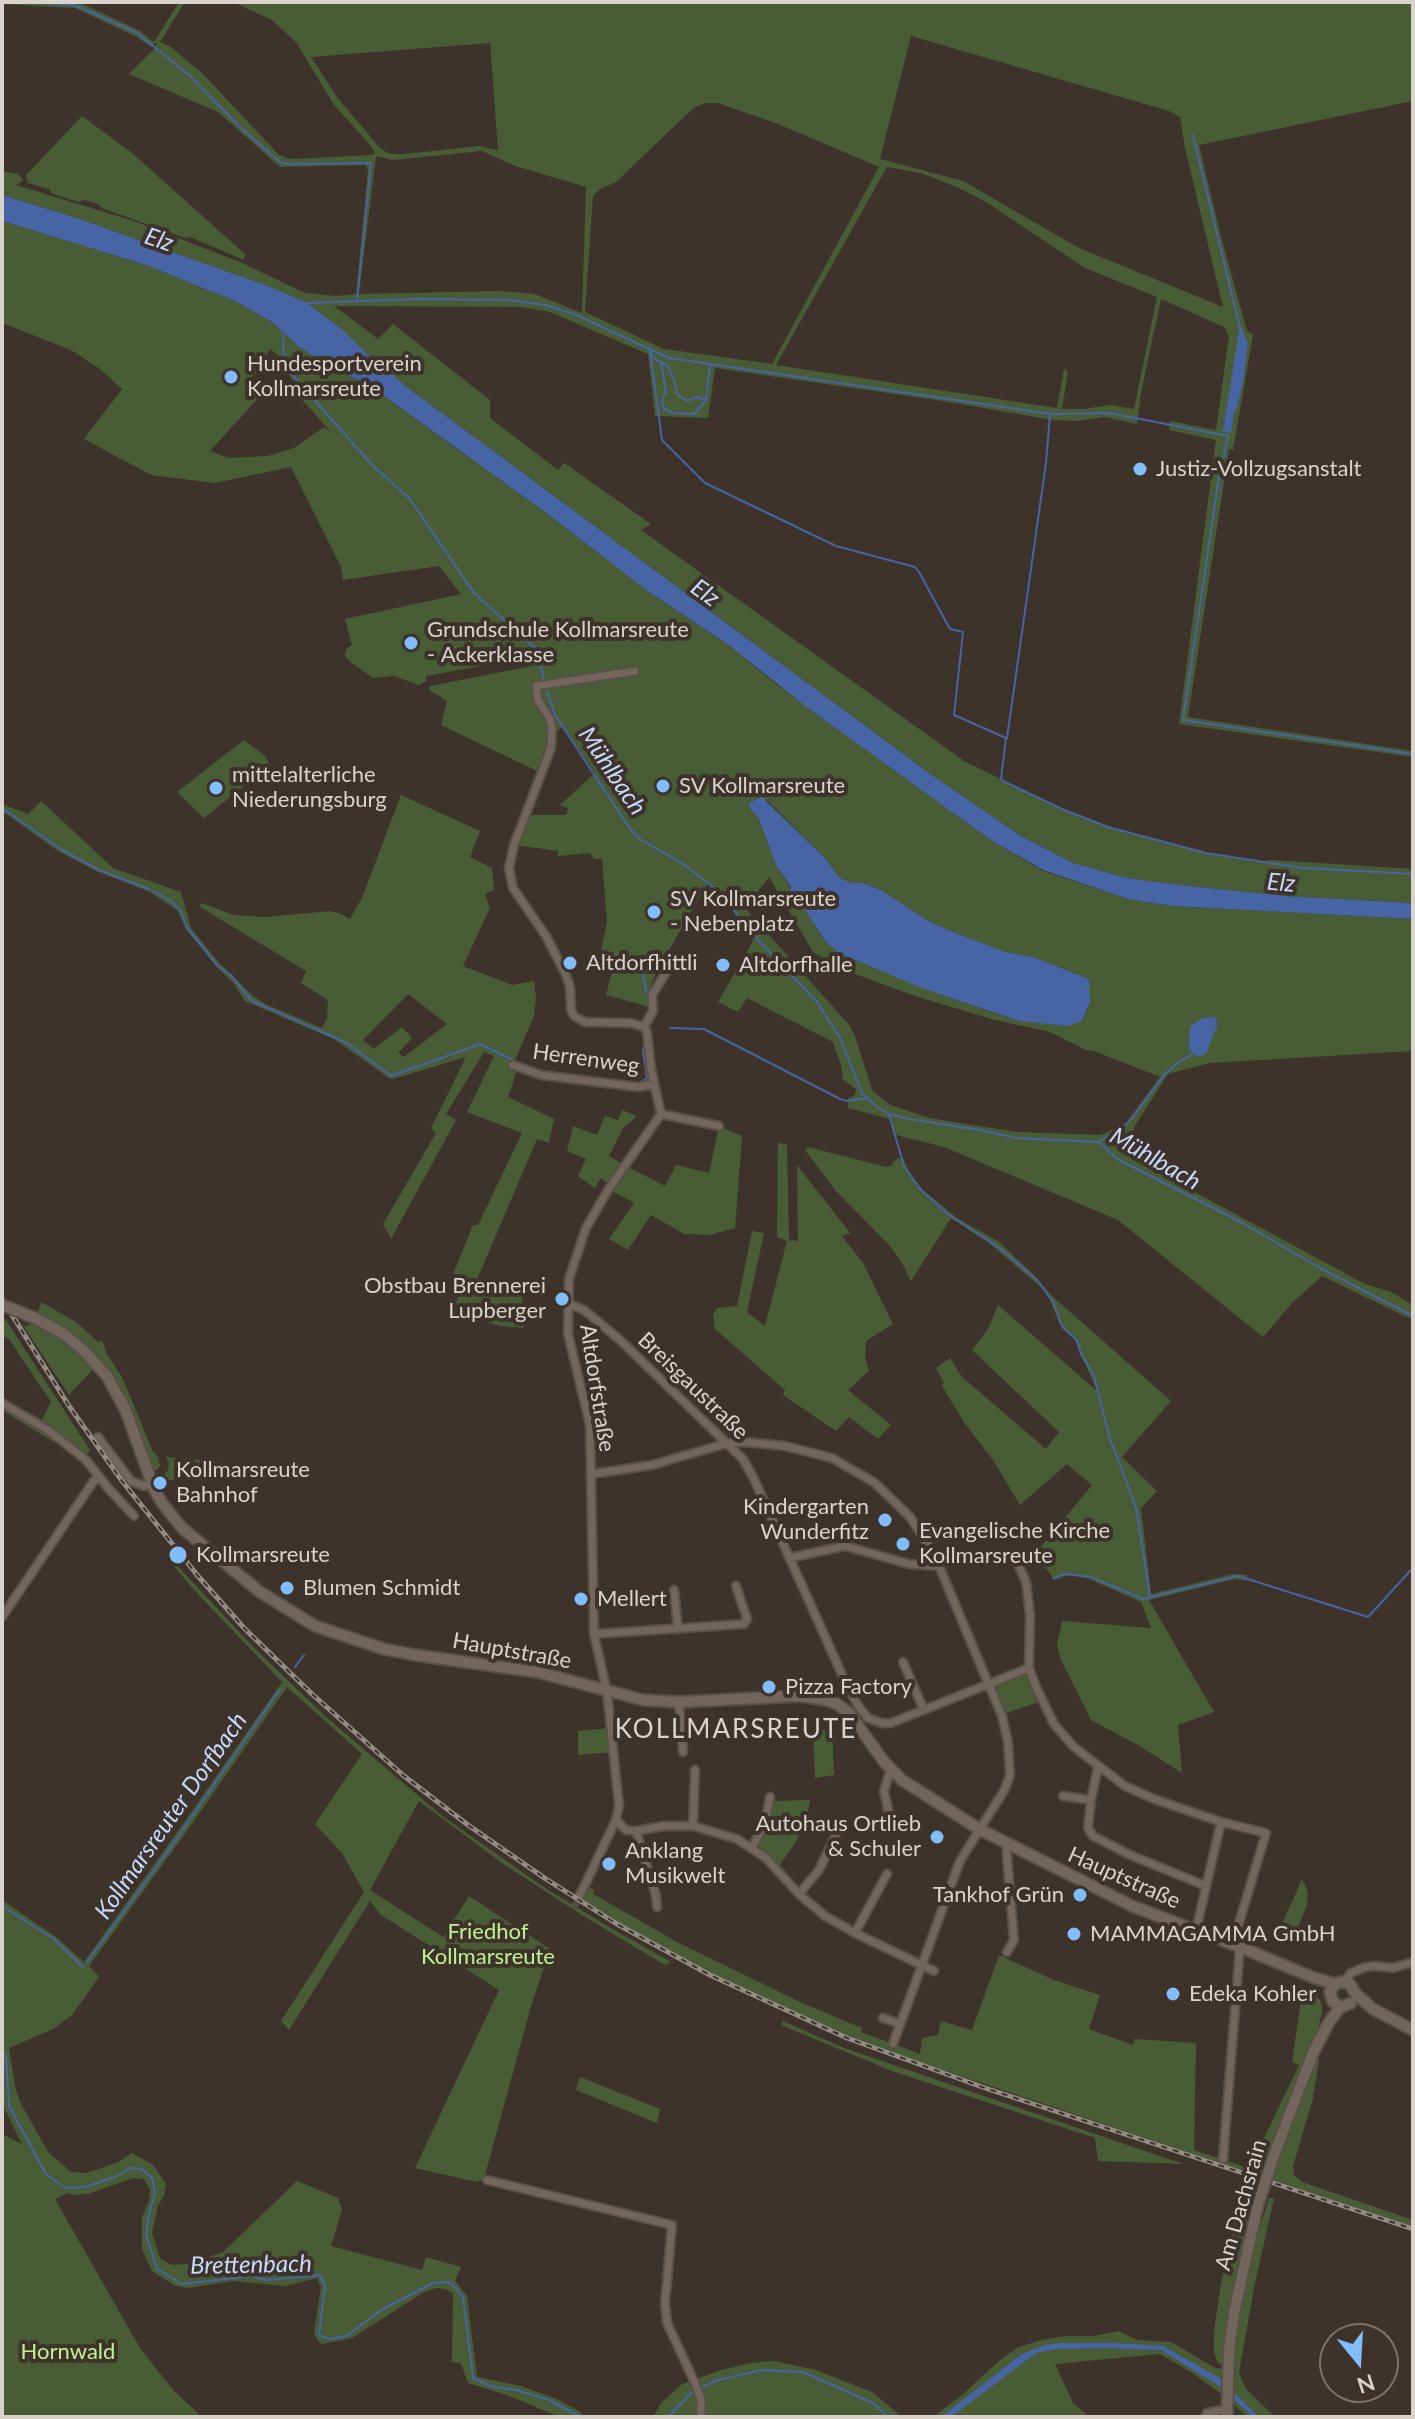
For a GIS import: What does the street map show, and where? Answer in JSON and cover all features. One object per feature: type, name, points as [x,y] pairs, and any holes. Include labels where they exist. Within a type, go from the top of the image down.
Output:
[{"type":"main road","name":"Hauptstraße","points":[[2,1305],[64,1334],[97,1364],[115,1388],[152,1484],[171,1516],[196,1541],[260,1592],[315,1626],[384,1649],[537,1672],[643,1700],[679,1702],[800,1696],[837,1704],[864,1721],[891,1769],[902,1780],[979,1829],[1132,1906],[1312,1977],[1413,2030]]},
{"type":"main road","name":"Am Dachsrain","points":[[1227,2408],[1234,2313],[1257,2208],[1313,2053],[1329,2022],[1329,2013],[1343,1994]]},
{"type":"street","points":[[635,671],[538,686],[538,700],[550,719],[552,735],[548,756],[511,854],[509,868],[512,885],[546,936],[566,975],[574,1016],[585,1022],[631,1023],[644,1027],[661,1114],[719,1126]]},
{"type":"street","points":[[644,1027],[653,1011],[652,995],[672,963]]},
{"type":"street","name":"Herrenweg","points":[[513,1065],[541,1075],[638,1087],[654,1084]]},
{"type":"street","name":"Altdorfstraße","points":[[616,1820],[619,1805],[616,1768],[607,1692],[594,1634],[590,1425],[568,1334],[567,1303],[569,1279],[586,1228],[661,1114]]},
{"type":"street","name":"Breisgaustraße","points":[[567,1303],[584,1310],[620,1340],[743,1459],[864,1721]]},
{"type":"street","points":[[2,1403],[69,1445],[86,1460],[134,1516]]},
{"type":"street","name":"Hauptstraße","points":[[98,1437],[131,1481],[144,1486],[152,1484]]},
{"type":"street","points":[[592,1474],[652,1465],[728,1443],[745,1442],[805,1450],[832,1458],[875,1483],[910,1517],[939,1566],[1005,1727],[1010,1775],[1005,1789],[956,1869],[893,2044]]},
{"type":"street","points":[[2,1617],[99,1477]]},
{"type":"street","points":[[789,1558],[845,1546],[909,1564],[939,1566]]},
{"type":"street","points":[[1016,1559],[1026,1582],[1030,1615],[1029,1668],[1054,1724],[1074,1747],[1125,1786],[1154,1799],[1221,1822],[1266,1833],[1236,1933]]},
{"type":"street","points":[[594,1634],[747,1622],[736,1586]]},
{"type":"street","points":[[674,1590],[678,1629]]},
{"type":"street","points":[[903,1662],[924,1710]]},
{"type":"street","points":[[864,1721],[891,1723],[1029,1668]]},
{"type":"street","points":[[837,1704],[849,1690]]},
{"type":"street","points":[[679,1702],[683,1752]]},
{"type":"street","points":[[1098,1767],[1088,1828],[1093,1836],[1130,1855],[1206,1886]]},
{"type":"street","points":[[891,1769],[884,1791],[891,1822]]},
{"type":"street","points":[[693,1826],[695,1770]]},
{"type":"street","points":[[1063,1796],[1091,1800]]},
{"type":"street","points":[[752,1848],[765,1822],[770,1797]]},
{"type":"street","points":[[579,1897],[616,1820],[626,1830],[636,1831],[663,1826],[693,1826],[720,1833],[752,1848],[825,1916],[934,1971]]},
{"type":"street","points":[[1196,1930],[1221,1822]]},
{"type":"street","points":[[636,1831],[659,1901]]},
{"type":"street","points":[[799,1894],[819,1870],[835,1837]]},
{"type":"street","points":[[1006,1844],[1014,1940],[1007,1952]]},
{"type":"street","points":[[855,1933],[887,1874]]},
{"type":"street","points":[[1223,2159],[1240,1947]]},
{"type":"street","points":[[1343,1994],[1362,1969],[1376,1966],[1393,1968],[1413,1962]]},
{"type":"street","points":[[883,2018],[900,2024]]},
{"type":"street","points":[[487,2180],[672,2225],[665,2303],[667,2323],[699,2393],[701,2417]]},
{"type":"street","name":"Am Dachsrain","points":[[1205,2417],[1207,2413],[1227,2408]]},
{"type":"green space","points":[[179,2],[185,2],[160,42],[171,47],[205,76],[279,155],[290,159],[375,153],[334,105],[296,42],[272,20],[233,2],[1413,2],[1413,101],[1199,145],[1247,331],[1253,335],[1233,450],[1229,449],[1188,717],[1413,751],[1413,757],[1179,724],[1216,440],[1169,430],[1170,421],[1216,430],[1229,336],[1224,327],[1161,299],[1137,424],[1105,417],[1053,420],[715,368],[708,418],[655,416],[648,354],[550,312],[522,307],[334,306],[378,339],[393,324],[490,400],[490,418],[558,470],[564,463],[651,524],[641,530],[964,761],[1062,809],[1108,827],[1206,853],[1256,862],[1273,860],[1413,869],[1413,903],[1286,896],[1180,885],[1127,878],[1073,863],[1021,836],[932,775],[412,391],[307,303],[271,287],[77,218],[2,195],[2,171],[18,174],[23,180],[16,185],[134,221],[240,262],[305,293],[356,294],[368,171],[366,165],[280,167],[218,112],[129,74],[154,49],[155,43],[151,47],[137,37],[75,8],[2,4],[81,3],[140,31],[154,42]],"holes":[[[911,36],[1169,111],[1180,117],[1223,307],[1079,248],[963,181],[880,159]],[[490,43],[498,150],[479,146],[405,154],[386,152],[337,97],[311,57]],[[706,103],[718,103],[778,124],[879,167],[772,364],[664,349],[585,312],[593,196],[616,182],[695,107]],[[482,151],[515,166],[586,187],[582,313],[535,294],[502,291],[359,294],[376,156],[393,160]],[[887,167],[921,173],[959,188],[986,202],[1085,268],[1157,297],[1134,409],[1110,405],[1062,409],[1068,371],[1064,369],[1057,408],[776,365]]]},
{"type":"green space","points":[[82,116],[132,153],[245,254],[244,260],[98,204],[52,194],[49,189],[28,183],[26,175]]},
{"type":"green space","points":[[2,221],[146,265],[235,301],[272,322],[299,347],[338,371],[366,383],[553,518],[646,590],[727,644],[776,684],[960,818],[1043,871],[1128,899],[1172,906],[1413,919],[1413,1051],[1210,1063],[1168,1074],[1134,1127],[1134,1144],[1139,1162],[1365,1284],[1391,1292],[1413,1305],[1413,1320],[1322,1276],[1293,1302],[1263,1337],[1118,1220],[944,1147],[896,1135],[890,1119],[848,1108],[848,1098],[855,1095],[856,1089],[843,1080],[833,1042],[747,998],[738,1012],[718,1002],[753,941],[725,899],[707,884],[656,973],[647,995],[650,1007],[606,995],[616,956],[600,955],[607,922],[602,859],[594,859],[590,853],[558,856],[558,851],[514,845],[527,815],[566,815],[568,808],[560,805],[595,773],[563,726],[552,735],[541,773],[441,725],[447,701],[429,690],[430,686],[532,666],[531,657],[426,676],[426,681],[419,685],[394,676],[373,678],[346,658],[347,648],[352,645],[345,619],[461,594],[439,566],[343,580],[341,567],[291,467],[215,483],[151,475],[84,439],[122,389],[100,369],[71,350],[2,323]],"holes":[[[270,349],[281,357],[288,374],[301,390],[297,394],[332,433],[324,427],[294,448],[268,456],[229,458],[210,451],[262,394],[244,383],[269,363],[266,356]],[[767,800],[825,858],[840,878],[881,890],[930,922],[961,935],[1006,952],[1036,958],[1089,979],[1088,1009],[1082,1021],[1019,1021],[924,989],[825,941],[776,865],[758,817]],[[769,877],[813,952],[839,968],[915,996],[995,1020],[1050,1032],[1086,1050],[1160,1077],[1126,1123],[1101,1135],[1017,1132],[929,1118],[890,1105],[872,1090],[850,1026],[745,908]]]},
{"type":"green space","points":[[244,740],[265,756],[270,765],[204,818],[177,792]]},
{"type":"green space","points":[[401,795],[480,831],[470,857],[492,868],[494,890],[485,894],[490,908],[463,966],[512,985],[534,981],[534,1016],[513,1065],[518,1067],[508,1097],[554,1119],[549,1143],[537,1139],[476,1282],[498,1286],[522,1296],[524,1328],[500,1326],[453,1312],[463,1281],[452,1277],[473,1225],[478,1225],[522,1133],[467,1112],[494,1056],[484,1052],[446,1114],[456,1120],[391,1239],[383,1224],[436,1133],[431,1128],[466,1057],[389,1078],[334,1039],[245,1001],[186,929],[178,911],[150,892],[96,871],[58,851],[2,811],[2,804],[28,814],[41,801],[113,868],[181,892],[191,928],[220,964],[252,995],[265,1004],[322,1028],[327,1018],[328,1000],[301,983],[306,971],[200,907],[201,903],[234,915],[265,917],[330,911],[350,919],[362,898]],"holes":[[[408,994],[447,1024],[404,1057],[398,1053],[412,1038],[402,1027],[374,1049],[363,1040]]]},
{"type":"green space","points":[[622,1110],[637,1116],[623,1128],[609,1156],[623,1164],[609,1184],[601,1178],[595,1188],[578,1176],[586,1159],[567,1151],[573,1126],[597,1135],[605,1116],[618,1120]]},
{"type":"green space","points":[[719,1126],[742,1136],[735,1228],[710,1235],[684,1234],[651,1215],[628,1250],[609,1239],[634,1203],[612,1191],[628,1167],[665,1186],[676,1165],[709,1173]]},
{"type":"green space","points":[[778,1143],[787,1144],[789,1240],[798,1241],[797,1165],[850,1233],[842,1236],[863,1263],[893,1324],[866,1341],[865,1356],[869,1371],[848,1390],[891,1425],[878,1439],[849,1417],[836,1431],[783,1395],[785,1390],[715,1329],[713,1315],[717,1308],[737,1306],[752,1231],[764,1233],[747,1312],[765,1326],[787,1241],[777,1237]]},
{"type":"green space","points":[[808,1147],[886,1167],[903,1158],[910,1174],[923,1190],[957,1218],[999,1242],[1052,1296],[1171,1401],[1122,1457],[1157,1491],[1141,1508],[1151,1594],[1233,1574],[1246,1575],[1248,1579],[1235,1579],[1149,1600],[1214,1712],[1178,1725],[1182,1773],[1091,1720],[1060,1658],[1057,1644],[1062,1621],[1151,1628],[1141,1602],[1087,1578],[1068,1575],[1055,1580],[1035,1554],[1092,1485],[1067,1464],[1020,1505],[993,1460],[964,1422],[942,1386],[944,1383],[936,1368],[950,1358],[962,1377],[1046,1449],[1059,1432],[972,1350],[988,1329],[998,1305],[1097,1391],[1074,1338],[1062,1329],[1042,1288],[989,1243],[951,1218],[911,1281],[890,1246],[836,1191],[805,1150]]},
{"type":"green space","points":[[41,1302],[76,1322],[98,1342],[102,1340],[158,1457],[160,1466],[157,1470],[152,1470],[147,1460],[139,1463],[127,1426],[109,1389],[94,1368],[69,1395],[24,1327],[32,1323]]},
{"type":"green space","points":[[2,1314],[90,1450],[86,1454],[102,1473],[96,1479],[62,1447],[2,1410],[2,1398],[41,1421],[51,1402],[9,1339],[2,1336]]},
{"type":"green space","points":[[166,1457],[231,1463],[161,1483],[168,1470]]},
{"type":"green space","points":[[170,1558],[255,1649],[326,1717],[441,1815],[542,1886],[671,1962],[665,1965],[585,1917],[502,1863],[419,1801],[370,1890],[443,1937],[469,1896],[550,1949],[531,2006],[484,2179],[476,2182],[415,2168],[499,1990],[381,1915],[370,1901],[289,2030],[281,2021],[364,1892],[342,1853],[315,1824],[362,1754],[287,1687],[89,1966],[99,1977],[72,2015],[53,2029],[9,2048],[21,2104],[48,2152],[71,2172],[86,2173],[120,2161],[132,2153],[153,2165],[166,2184],[152,2233],[160,2258],[171,2265],[190,2264],[223,2252],[297,2181],[338,2198],[342,2210],[331,2246],[422,2270],[426,2257],[461,2267],[455,2281],[467,2296],[477,2377],[521,2386],[557,2399],[585,2417],[560,2417],[468,2383],[461,2363],[452,2362],[453,2293],[445,2289],[424,2292],[352,2338],[322,2344],[314,2332],[321,2287],[317,2278],[286,2286],[234,2281],[187,2288],[174,2285],[152,2271],[142,2249],[142,2217],[150,2190],[144,2179],[133,2178],[88,2194],[68,2193],[55,2199],[140,2348],[173,2390],[202,2417],[2,2417],[2,2134],[22,2144],[2,2104],[2,1900],[56,1937],[84,1962],[282,1682],[194,1590]]},
{"type":"green space","points":[[1021,1674],[1028,1676],[1038,1702],[1004,1714],[997,1685]]},
{"type":"green space","points":[[611,1728],[614,1752],[578,1755],[578,1731]]},
{"type":"green space","points":[[832,1728],[834,1775],[815,1778],[813,1733]]},
{"type":"green space","points":[[810,1800],[807,1818],[796,1842],[778,1867],[756,1847],[767,1826],[774,1801]]},
{"type":"green space","points":[[1302,1879],[1308,1892],[1307,1905],[1292,1942],[1276,1937]]},
{"type":"green space","points":[[587,1886],[594,1890],[593,1894],[677,1942],[802,2003],[862,2028],[861,2032],[920,2054],[922,2038],[938,2035],[941,2021],[972,2030],[999,1955],[1054,1980],[1100,1995],[1089,2029],[1133,2045],[1134,2039],[1196,2043],[1194,2150],[1248,2168],[1250,2154],[1256,2155],[1299,2065],[1292,2062],[1303,1986],[1320,2000],[1322,2013],[1262,2177],[844,2034],[711,1973],[618,1922],[581,1899]]},
{"type":"green space","points":[[783,2021],[844,2048],[1183,2164],[1098,2161],[1095,2138],[892,2071],[781,2025]]},
{"type":"green space","points":[[1315,2057],[1319,2060],[1313,2098],[1293,2166],[1294,2175],[1302,2182],[1413,2220],[1413,2227],[1270,2179]]},
{"type":"green space","points":[[580,2077],[660,2109],[657,2123],[576,2090]]},
{"type":"green space","points":[[1244,2196],[1255,2196],[1231,2299],[1224,2336],[1224,2362],[1221,2364],[1214,2352],[1214,2331],[1221,2283],[1236,2213]]},
{"type":"green space","points":[[1269,2198],[1274,2198],[1239,2372],[1245,2388],[1275,2417],[1259,2417],[1229,2388],[1228,2394],[1253,2417],[1247,2417],[1194,2374],[1160,2354],[1055,2364],[1073,2403],[1089,2417],[933,2417],[1017,2348],[1065,2336],[1094,2336],[1119,2331],[1137,2340],[1171,2342],[1215,2368],[1237,2371],[1231,2363],[1247,2269]]},
{"type":"green space","points":[[774,2361],[816,2370],[872,2392],[902,2417],[653,2417],[661,2403],[682,2384],[721,2370]]},
{"type":"water","points":[[2,195],[77,218],[271,287],[307,303],[412,391],[932,775],[1021,836],[1073,863],[1127,878],[1180,885],[1286,896],[1413,903],[1413,919],[1172,906],[1128,899],[1043,870],[960,818],[804,705],[727,644],[646,590],[553,518],[366,383],[338,371],[299,347],[272,322],[235,301],[146,265],[2,221]]},
{"type":"water","points":[[1240,325],[1248,343],[1231,433],[1223,431]]},
{"type":"water","points":[[762,797],[825,858],[840,878],[881,890],[930,922],[961,935],[1006,952],[1036,958],[1089,979],[1090,1002],[1082,1021],[1068,1026],[1019,1021],[924,989],[839,953],[825,941],[796,896],[790,894],[791,887],[776,865],[758,817],[751,810],[749,803]]},
{"type":"water","points":[[1216,1017],[1217,1026],[1207,1051],[1197,1056],[1189,1050],[1190,1026],[1203,1018]]},
{"type":"water","points":[[1045,2345],[1163,2346],[1218,2377],[1259,2417],[1253,2417],[1218,2385],[1161,2350],[1110,2348],[1056,2349],[1036,2353],[951,2417],[941,2417],[1022,2354]]},
{"type":"waterway","points":[[26,2],[74,5],[136,32],[190,76],[280,162],[371,163],[357,300]]},
{"type":"waterway","points":[[1193,135],[1240,328]]},
{"type":"waterway","points":[[307,303],[419,299],[509,300],[545,305],[574,314],[669,358],[1051,414],[1109,413],[1228,436]]},
{"type":"waterway","name":"Mühlbach","points":[[283,335],[288,370],[373,466],[409,498],[474,593],[536,649],[545,683]]},
{"type":"waterway","name":"Elz","points":[[650,350],[662,440],[705,483],[836,546],[915,567],[950,629],[963,632],[954,715],[1006,738],[1003,781],[1108,827],[1206,853],[1303,868],[1413,874]]},
{"type":"waterway","points":[[651,353],[667,365],[677,394],[687,401],[697,397],[706,400],[710,364]]},
{"type":"waterway","points":[[661,363],[666,391],[662,401],[664,409],[673,413],[694,414],[706,400]]},
{"type":"waterway","points":[[1007,738],[1050,415]]},
{"type":"waterway","points":[[1228,436],[1218,483],[1183,720],[1413,754]]},
{"type":"waterway","name":"Mühlbach","points":[[546,689],[555,715],[630,829],[641,840],[682,863],[726,897],[740,919],[817,1002],[840,1038],[862,1093],[877,1107],[909,1119],[1016,1138],[1098,1142],[1119,1160],[1413,1316]]},
{"type":"waterway","points":[[5,810],[62,850],[99,870],[149,889]]},
{"type":"waterway","points":[[153,891],[180,910],[187,928],[252,1001],[347,1043],[391,1076],[480,1044],[521,1064]]},
{"type":"waterway","points":[[600,955],[616,955],[640,962],[649,1003]]},
{"type":"waterway","points":[[670,1028],[704,1029],[840,1099],[867,1098]]},
{"type":"waterway","points":[[641,1082],[647,1078],[643,1052],[645,1040]]},
{"type":"waterway","points":[[1099,1142],[1129,1122],[1164,1075],[1193,1054]]},
{"type":"waterway","points":[[539,1071],[551,1073]]},
{"type":"waterway","points":[[568,1074],[590,1077]]},
{"type":"waterway","points":[[597,1078],[610,1080]]},
{"type":"waterway","points":[[621,1081],[635,1082]]},
{"type":"waterway","points":[[889,1115],[904,1166],[920,1189],[948,1214],[1001,1249],[1038,1281],[1053,1302],[1061,1324],[1077,1341],[1094,1376],[1110,1439],[1136,1507],[1150,1597]]},
{"type":"waterway","points":[[1053,1578],[1065,1574],[1091,1577],[1143,1599],[1238,1576],[1368,1617],[1413,1571]]},
{"type":"waterway","name":"Kollmarsreuter Dorfbach","points":[[295,1667],[304,1655]]},
{"type":"waterway","name":"Kollmarsreuter Dorfbach","points":[[87,1962],[280,1689]]},
{"type":"waterway","name":"Kollmarsreuter Dorfbach","points":[[2,1906],[54,1939],[83,1967]]},
{"type":"waterway","name":"Brettenbach","points":[[2,2050],[6,2056],[9,2106],[46,2174],[66,2188],[85,2187],[130,2168],[142,2169],[152,2178],[155,2193],[146,2235],[157,2269],[182,2284],[251,2276],[266,2280],[320,2275],[325,2286],[319,2335],[330,2339],[346,2336],[383,2309],[433,2283],[447,2282],[463,2297],[473,2378],[490,2386],[549,2400],[581,2417]]},
{"type":"waterway","name":"Brettenbach","points":[[668,2417],[691,2393],[715,2381],[761,2370],[803,2372],[873,2403],[888,2417]]},
{"type":"tunnel","points":[[574,1908],[579,1897]]},
{"type":"railway","points":[[2,1299],[69,1406],[122,1481],[245,1629],[404,1776],[546,1879],[617,1924],[710,1975],[847,2038],[985,2088],[1413,2229]]},
{"type":"place","name":"Hundesportverein Kollmarsreute","points":[[231,377]]},
{"type":"place","name":"Justiz-Vollzugsanstalt","points":[[1140,469]]},
{"type":"place","name":"Grundschule Kollmarsreute - Ackerklasse","points":[[411,643]]},
{"type":"place","name":"SV Kollmarsreute","points":[[663,786]]},
{"type":"place","name":"mittelalterliche Niederungsburg","points":[[216,788]]},
{"type":"place","name":"SV Kollmarsreute - Nebenplatz","points":[[654,912]]},
{"type":"place","name":"Altdorfhittli","points":[[570,963]]},
{"type":"place","name":"Altdorfhalle","points":[[723,965]]},
{"type":"place","name":"Obstbau Brennerei Lupberger","points":[[562,1299]]},
{"type":"place","name":"Kollmarsreute Bahnhof","points":[[160,1483]]},
{"type":"place","name":"Kindergarten Wunderfitz","points":[[885,1520]]},
{"type":"place","name":"Evangelische Kirche Kollmarsreute","points":[[903,1544]]},
{"type":"place","name":"Kollmarsreute","points":[[178,1555]]},
{"type":"place","name":"Blumen Schmidt","points":[[287,1588]]},
{"type":"place","name":"Mellert","points":[[581,1599]]},
{"type":"place","name":"Pizza Factory","points":[[769,1687]]},
{"type":"place","name":"Autohaus Ortlieb & Schuler","points":[[937,1837]]},
{"type":"place","name":"Anklang Musikwelt","points":[[609,1864]]},
{"type":"place","name":"Tankhof Grün","points":[[1080,1895]]},
{"type":"place","name":"MAMMAGAMMA GmbH","points":[[1074,1934]]},
{"type":"place","name":"Edeka Kohler","points":[[1173,1994]]},
{"type":"district","name":"KOLLMARSREUTE","points":[[736,1730]]},
{"type":"park label","name":"Friedhof Kollmarsreute","points":[[488,1944]]},
{"type":"park label","name":"Hornwald","points":[[68,2352]]}]
